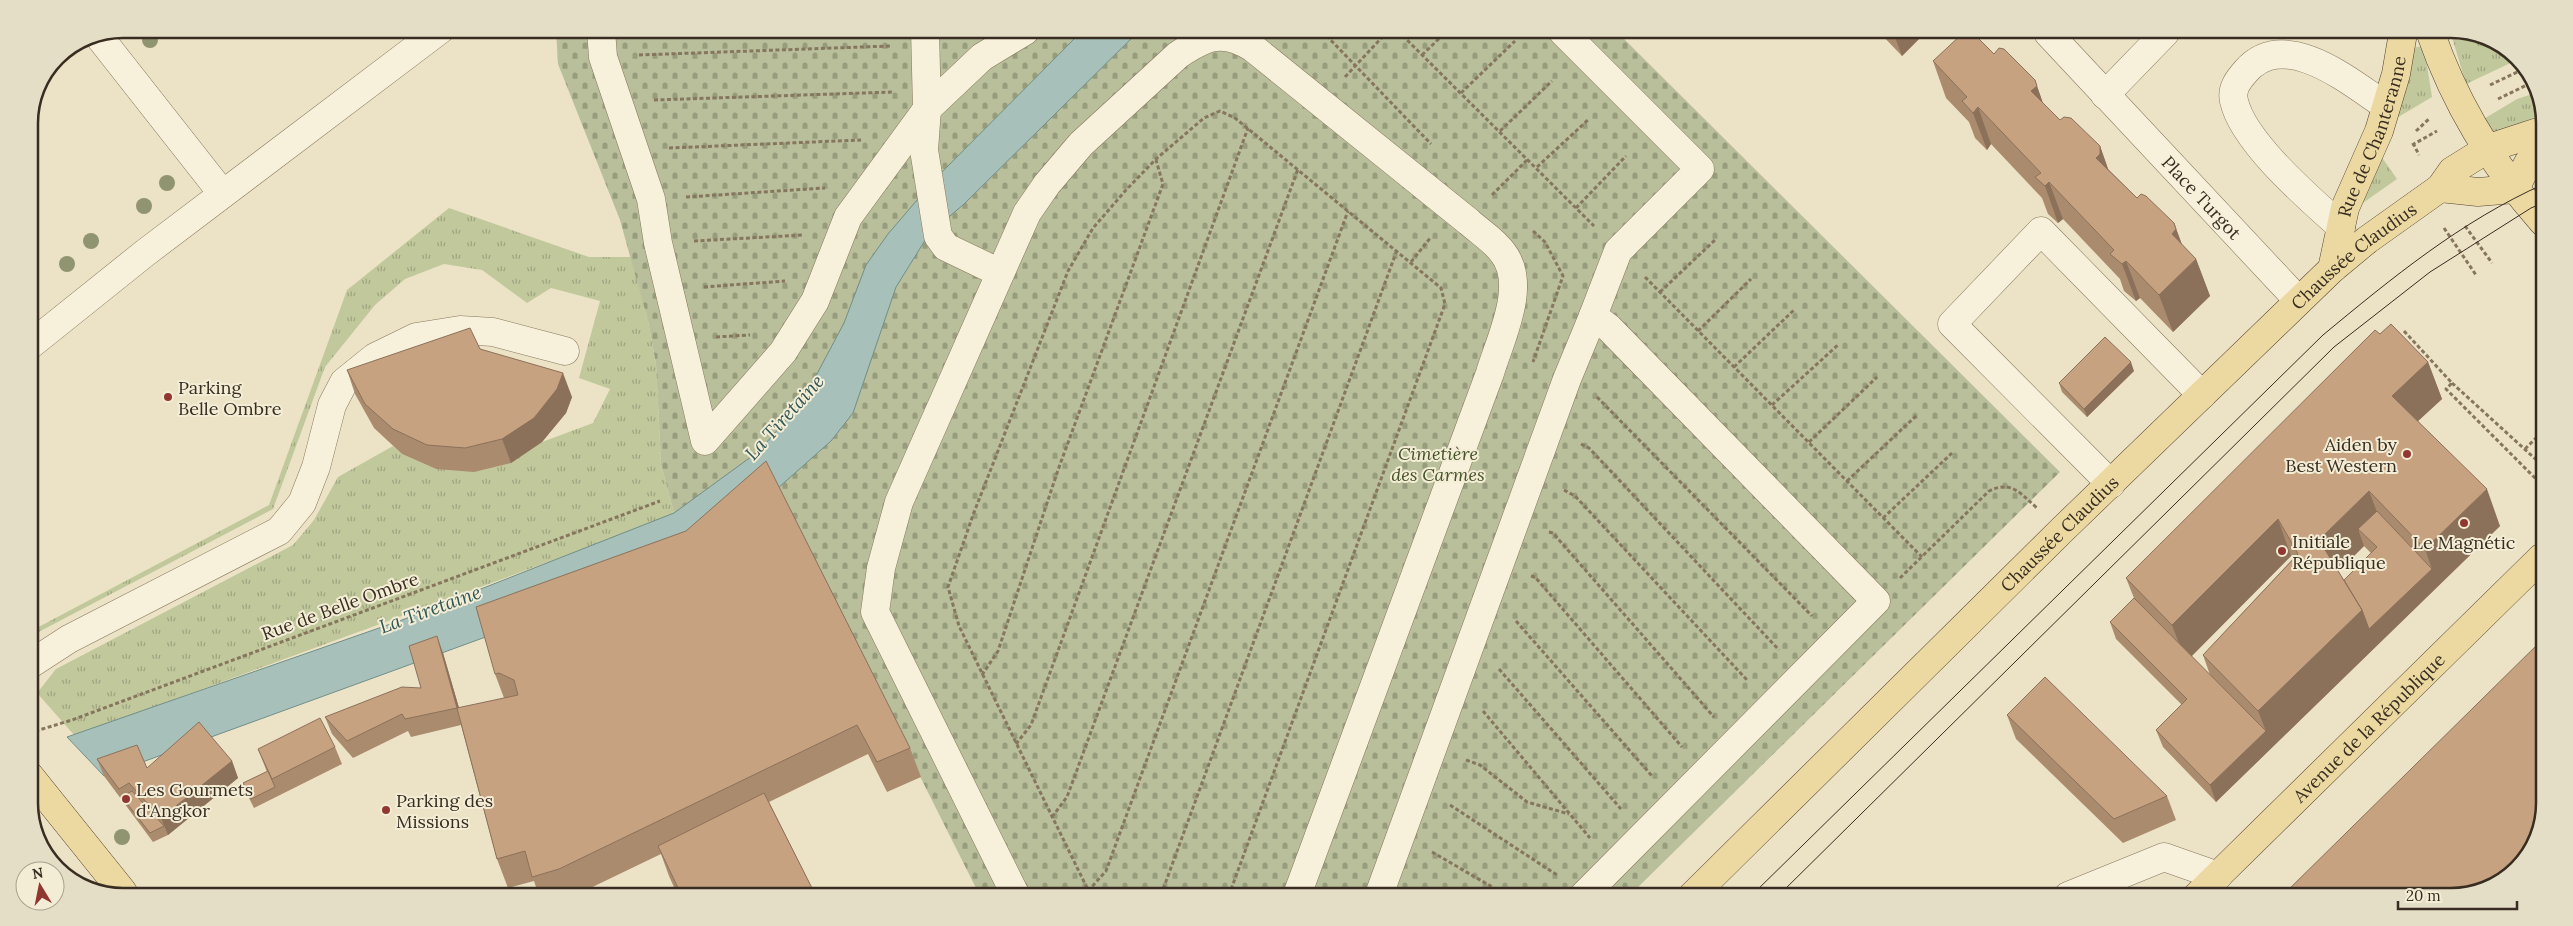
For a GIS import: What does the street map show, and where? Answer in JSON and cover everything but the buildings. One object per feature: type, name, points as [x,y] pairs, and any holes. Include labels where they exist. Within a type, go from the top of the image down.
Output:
[{"type":"main road","name":"Rue de Chanteranne","points":[[2332,269],[2345,208],[2379,130],[2396,74],[2402,38]]},
{"type":"main road","points":[[2433,38],[2455,96],[2515,189],[2535,213]]},
{"type":"main road","points":[[2489,148],[2535,133]]},
{"type":"main road","name":"Chaussée Claudius","points":[[1700,888],[2298,300],[2367,240],[2440,188],[2452,172],[2489,148]]},
{"type":"main road","points":[[2515,189],[2528,163],[2535,155]]},
{"type":"main road","points":[[2440,188],[2478,192],[2515,189]]},
{"type":"main road","name":"Avenue de la République","points":[[2205,888],[2536,563]]},
{"type":"main road","points":[[38,786],[120,888]]},
{"type":"street","points":[[38,339],[222,193],[429,38]]},
{"type":"street","points":[[602,38],[603,57],[651,199],[658,243],[705,441],[784,352],[815,301],[848,217],[906,139],[926,100],[982,57],[1013,38]]},
{"type":"street","points":[[925,38],[926,100],[924,150],[938,236],[946,247],[1000,273]]},
{"type":"street","points":[[1012,888],[875,612],[881,568],[899,502],[1027,213],[1047,184],[1081,144],[1178,55],[1196,43],[1208,38]]},
{"type":"street","points":[[1238,38],[1253,48],[1469,222],[1503,253],[1514,273],[1513,297],[1486,383],[1301,888]]},
{"type":"street","points":[[1382,888],[1548,430],[1618,251],[1700,169],[1568,38]]},
{"type":"street","points":[[2105,95],[2160,38]]},
{"type":"street","points":[[102,40],[222,193]]},
{"type":"street","name":"Place Turgot","points":[[2056,41],[2298,300]]},
{"type":"street","points":[[2341,227],[2300,190],[2249,133],[2234,101],[2235,84],[2249,68],[2265,57],[2289,54],[2326,66],[2386,106]]},
{"type":"street","points":[[2111,484],[1952,324],[2041,231],[2202,395]]},
{"type":"street","points":[[1592,888],[1876,601],[1609,328],[1593,316]]},
{"type":"street","points":[[38,658],[69,639],[279,531],[302,504],[316,467],[332,405],[344,382],[375,357],[416,337],[460,330],[493,332],[565,351]]},
{"type":"street","points":[[2088,888],[2164,857],[2218,876]]},
{"type":"path","points":[[603,57],[909,38]]},
{"type":"path","points":[[1322,105],[1355,64],[1381,38]]},
{"type":"path","points":[[1405,38],[1537,167],[1922,557]]},
{"type":"path","points":[[1422,55],[1440,38]]},
{"type":"path","points":[[1461,93],[1516,41]]},
{"type":"path","points":[[2486,87],[2518,72]]},
{"type":"path","points":[[1500,131],[1552,80]]},
{"type":"path","points":[[618,101],[926,100]]},
{"type":"path","points":[[1087,888],[959,626],[948,587],[973,515],[1068,271],[1093,228],[1156,159],[1204,118],[1220,112],[1235,118],[1248,128],[1397,250],[1441,288],[1444,304],[1232,888]]},
{"type":"path","points":[[1537,167],[1589,119]]},
{"type":"path","points":[[1016,744],[1032,725],[1248,128]]},
{"type":"path","points":[[634,150],[906,139]]},
{"type":"path","points":[[1576,208],[1626,156]]},
{"type":"path","points":[[982,675],[998,651],[1058,470],[1164,184],[1156,159]]},
{"type":"path","points":[[1469,222],[1528,159]]},
{"type":"path","points":[[1052,818],[1067,796],[1298,169]]},
{"type":"path","points":[[651,199],[872,185]]},
{"type":"path","points":[[1093,888],[1106,871],[1348,211]]},
{"type":"path","points":[[658,243],[842,233]]},
{"type":"path","points":[[1660,292],[1716,239]]},
{"type":"path","points":[[2477,242],[2492,263]]},
{"type":"path","points":[[1163,888],[1397,250]]},
{"type":"path","points":[[669,289],[825,278]]},
{"type":"path","points":[[1698,331],[1751,279]]},
{"type":"path","points":[[1734,367],[1794,310]]},
{"type":"path","points":[[2404,331],[2452,383],[2535,459]]},
{"type":"path","points":[[681,338],[796,332]]},
{"type":"path","points":[[1772,405],[1838,344]]},
{"type":"path","points":[[1809,442],[1877,377]]},
{"type":"path","points":[[1567,379],[1598,398],[1836,641]]},
{"type":"path","points":[[2452,383],[2446,388],[2536,479]]},
{"type":"path","points":[[1847,481],[1917,414]]},
{"type":"path","points":[[1548,430],[1589,448],[1803,675]]},
{"type":"path","points":[[2525,449],[2535,439]]},
{"type":"path","points":[[1883,518],[1952,453]]},
{"type":"path","points":[[1532,474],[1575,496],[1771,707]]},
{"type":"path","points":[[1876,601],[1989,491],[2000,485],[2010,486],[2062,530]]},
{"type":"path","name":"Rue de Belle Ombre","points":[[38,730],[81,717],[660,501]]},
{"type":"path","points":[[1515,521],[1553,533],[1736,742]]},
{"type":"path","points":[[1500,565],[1535,578],[1705,773]]},
{"type":"path","points":[[1482,610],[1518,622],[1675,803]]},
{"type":"path","points":[[1466,658],[1500,669],[1644,836]]},
{"type":"path","points":[[1449,704],[1486,712],[1613,866]]},
{"type":"path","points":[[1433,747],[1480,765],[1527,802],[1570,814]]},
{"type":"path","points":[[1416,794],[1454,806],[1561,879]]},
{"type":"path","points":[[1399,840],[1437,854],[1494,888]]},
{"type":"green space","name":"Cimetière des Carmes","points":[[556,38],[1623,38],[2060,472],[1637,888],[976,888],[777,491],[674,513],[661,464],[656,364],[648,321],[620,220],[558,64]]},
{"type":"green space","points":[[2452,38],[2462,38],[2478,42],[2493,49],[2511,63],[2466,84]]},
{"type":"green space","points":[[2424,46],[2432,97],[2395,119],[2411,48]]},
{"type":"green space","points":[[2531,94],[2535,117],[2493,137],[2482,120],[2517,99]]},
{"type":"green space","points":[[2381,156],[2397,179],[2360,205]]},
{"type":"green space","points":[[449,208],[589,257],[631,257],[648,321],[656,364],[661,464],[674,513],[660,521],[75,736],[38,694],[56,669],[293,545],[314,520],[338,477],[393,446],[402,454],[436,469],[542,442],[593,423],[610,389],[579,378],[600,301],[551,288],[527,303],[482,270],[444,264],[405,279],[375,305],[325,367],[273,509],[38,632],[38,627],[269,505],[347,290]]},
{"type":"water","name":"La Tiretaine","points":[[1075,38],[1132,38],[964,204],[929,234],[896,287],[853,413],[831,441],[697,560],[104,776],[67,737],[402,620],[674,513],[759,451],[802,402],[844,323],[866,265],[888,234],[935,179]]},
{"type":"tram line","points":[[1759,888],[2323,335],[2428,252],[2484,215],[2535,188]]},
{"type":"tram line","points":[[1786,888],[2334,347],[2430,272],[2535,206]]},
{"type":"place","name":"Parking Belle Ombre","points":[[168,397]]},
{"type":"place","name":"Aiden by Best Western","points":[[2407,454]]},
{"type":"place","name":"Le Magnétic","points":[[2464,523]]},
{"type":"place","name":"Initiale République","points":[[2282,551]]},
{"type":"place","name":"Les Gourmets d'Angkor","points":[[126,799]]},
{"type":"place","name":"Parking des Missions","points":[[386,810]]}]
